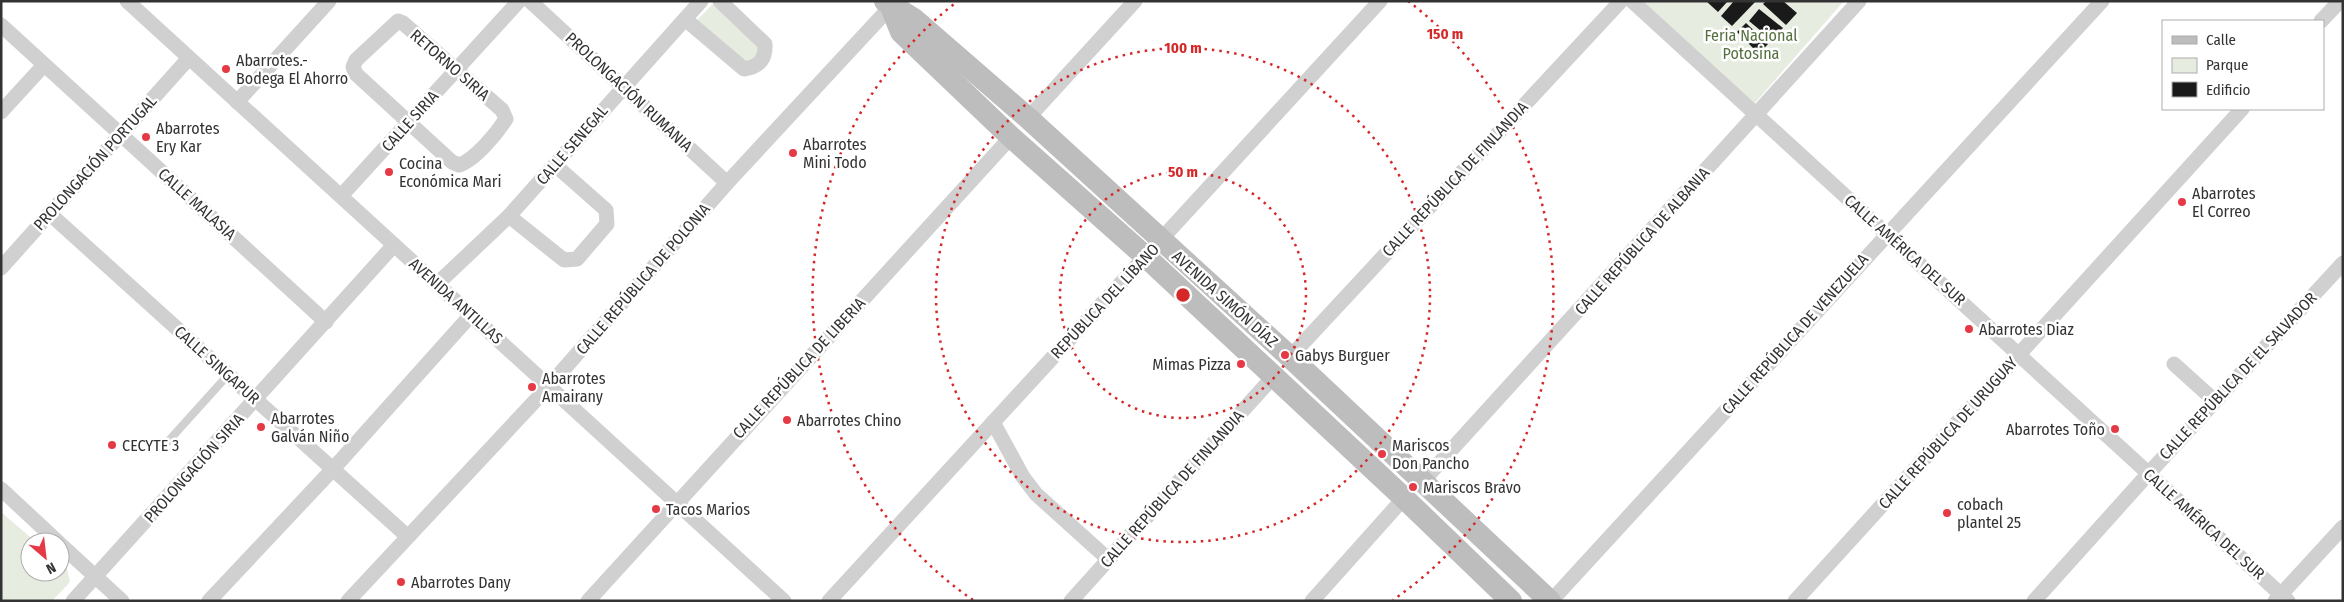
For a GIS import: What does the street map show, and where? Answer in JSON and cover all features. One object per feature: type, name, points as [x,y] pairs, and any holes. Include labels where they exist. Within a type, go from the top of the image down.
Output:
[{"type":"main road","name":"AVENIDA SIMÓN DÍAZ","points":[[891,3],[914,19],[1028,118],[1273,377],[1404,498],[1511,601]]},
{"type":"main road","name":"AVENIDA SIMÓN DÍAZ","points":[[891,3],[901,32],[1011,137],[1290,357],[1550,601]]},
{"type":"street","points":[[237,102],[329,1]]},
{"type":"street","name":"CALLE SIRIA","points":[[341,196],[519,1]]},
{"type":"street","name":"PROLONGACIÓN RUMANIA","points":[[530,1],[727,183]]},
{"type":"street","name":"CALLE SENEGAL","points":[[437,284],[508,216],[701,1]]},
{"type":"street","points":[[685,19],[744,69],[753,68],[761,62],[766,52],[765,44],[720,1]]},
{"type":"street","points":[[1028,118],[1135,1]]},
{"type":"street","name":"REPÚBLICA DEL LÍBANO","points":[[829,601],[1380,1]]},
{"type":"street","name":"CALLE REPÚBLICA DE FINLANDIA","points":[[1290,357],[1621,1]]},
{"type":"street","name":"CALLE AMÉRICA DEL SUR","points":[[1632,1],[2148,473],[2282,599]]},
{"type":"street","name":"CALLE REPÚBLICA DE ALBANIA","points":[[1423,481],[1860,1]]},
{"type":"street","name":"CALLE REPÚBLICA DE VENEZUELA","points":[[1550,601],[2102,1]]},
{"type":"street","points":[[2322,20],[2340,1]]},
{"type":"street","name":"CALLE REPÚBLICA DE POLONIA","points":[[348,601],[548,386],[727,183],[891,3]]},
{"type":"street","name":"AVENIDA ANTILLAS","points":[[136,4],[189,58],[784,601]]},
{"type":"street","name":"RETORNO SIRIA","points":[[398,21],[403,23],[502,110],[506,119],[501,127],[467,162],[459,165],[452,162],[409,122],[356,74],[354,67],[356,60],[398,21]]},
{"type":"street","name":"CALLE MALASIA","points":[[1,26],[326,322]]},
{"type":"street","name":"PROLONGACIÓN PORTUGAL","points":[[1,268],[189,58]]},
{"type":"street","points":[[1,112],[44,65]]},
{"type":"street","name":"CALLE REPÚBLICA DE URUGUAY","points":[[1795,601],[2241,110]]},
{"type":"street","name":"CALLE REPÚBLICA DE LIBERIA","points":[[588,601],[676,502],[1011,137]]},
{"type":"street","points":[[508,216],[564,260],[577,259],[607,224],[608,217],[606,210],[555,165]]},
{"type":"street","name":"CALLE SINGAPUR","points":[[50,214],[407,536]]},
{"type":"street","name":"PROLONGACIÓN SIRIA","points":[[73,601],[394,245]]},
{"type":"street","name":"CALLE REPÚBLICA DE EL SALVADOR","points":[[2034,601],[2148,473],[2343,263]]},
{"type":"street","points":[[209,601],[333,469],[471,315]]},
{"type":"street","points":[[2174,364],[2215,401]]},
{"type":"street","name":"CALLE REPÚBLICA DE FINLANDIA","points":[[1071,601],[1273,377]]},
{"type":"street","points":[[994,422],[1022,477],[1036,494],[1108,560]]},
{"type":"street","points":[[1,488],[47,532]]},
{"type":"street","points":[[1312,601],[1404,498]]},
{"type":"street","points":[[2282,599],[2343,527]]},
{"type":"street","points":[[70,553],[122,601]]},
{"type":"lane","points":[[164,448],[228,375]]},
{"type":"green space","name":"Feria Nacional Potosina","points":[[1643,1],[1844,1],[1754,104]]},
{"type":"green space","points":[[713,4],[762,47],[749,65],[697,20]]},
{"type":"green space","points":[[1,512],[24,532],[20,532],[20,582],[70,582],[52,601],[1,601]]},
{"type":"building","points":[[1706,1],[1728,1],[1718,12]]},
{"type":"building","points":[[1734,1],[1756,1],[1732,26],[1721,16]]},
{"type":"building","points":[[1766,1],[1783,1],[1797,13],[1786,25],[1763,4]]},
{"type":"building","points":[[1759,9],[1783,28],[1772,40],[1749,21]]},
{"type":"building","points":[[1746,23],[1768,44],[1759,54],[1737,32]]},
{"type":"place","name":"Abarrotes.- Bodega El Ahorro","points":[[226,69]]},
{"type":"place","name":"Abarrotes Ery Kar","points":[[146,137]]},
{"type":"place","name":"Abarrotes Mini Todo","points":[[793,153]]},
{"type":"place","name":"Cocina Económica Mari","points":[[389,172]]},
{"type":"place","name":"Abarrotes El Correo","points":[[2182,202]]},
{"type":"place","name":"Abarrotes Diaz","points":[[1969,329]]},
{"type":"place","name":"Gabys Burguer","points":[[1285,355]]},
{"type":"place","name":"Mimas Pizza","points":[[1241,364]]},
{"type":"place","name":"Abarrotes Amairany","points":[[532,387]]},
{"type":"place","name":"Abarrotes Chino","points":[[787,420]]},
{"type":"place","name":"Abarrotes Galván Niño","points":[[261,427]]},
{"type":"place","name":"Abarrotes Toño","points":[[2115,429]]},
{"type":"place","name":"CECYTE 3","points":[[112,445]]},
{"type":"place","name":"Mariscos Don Pancho","points":[[1382,454]]},
{"type":"place","name":"Mariscos Bravo","points":[[1413,487]]},
{"type":"place","name":"Tacos Marios","points":[[656,509]]},
{"type":"place","name":"cobach plantel 25","points":[[1947,513]]},
{"type":"place","name":"Abarrotes Dany","points":[[401,582]]}]
